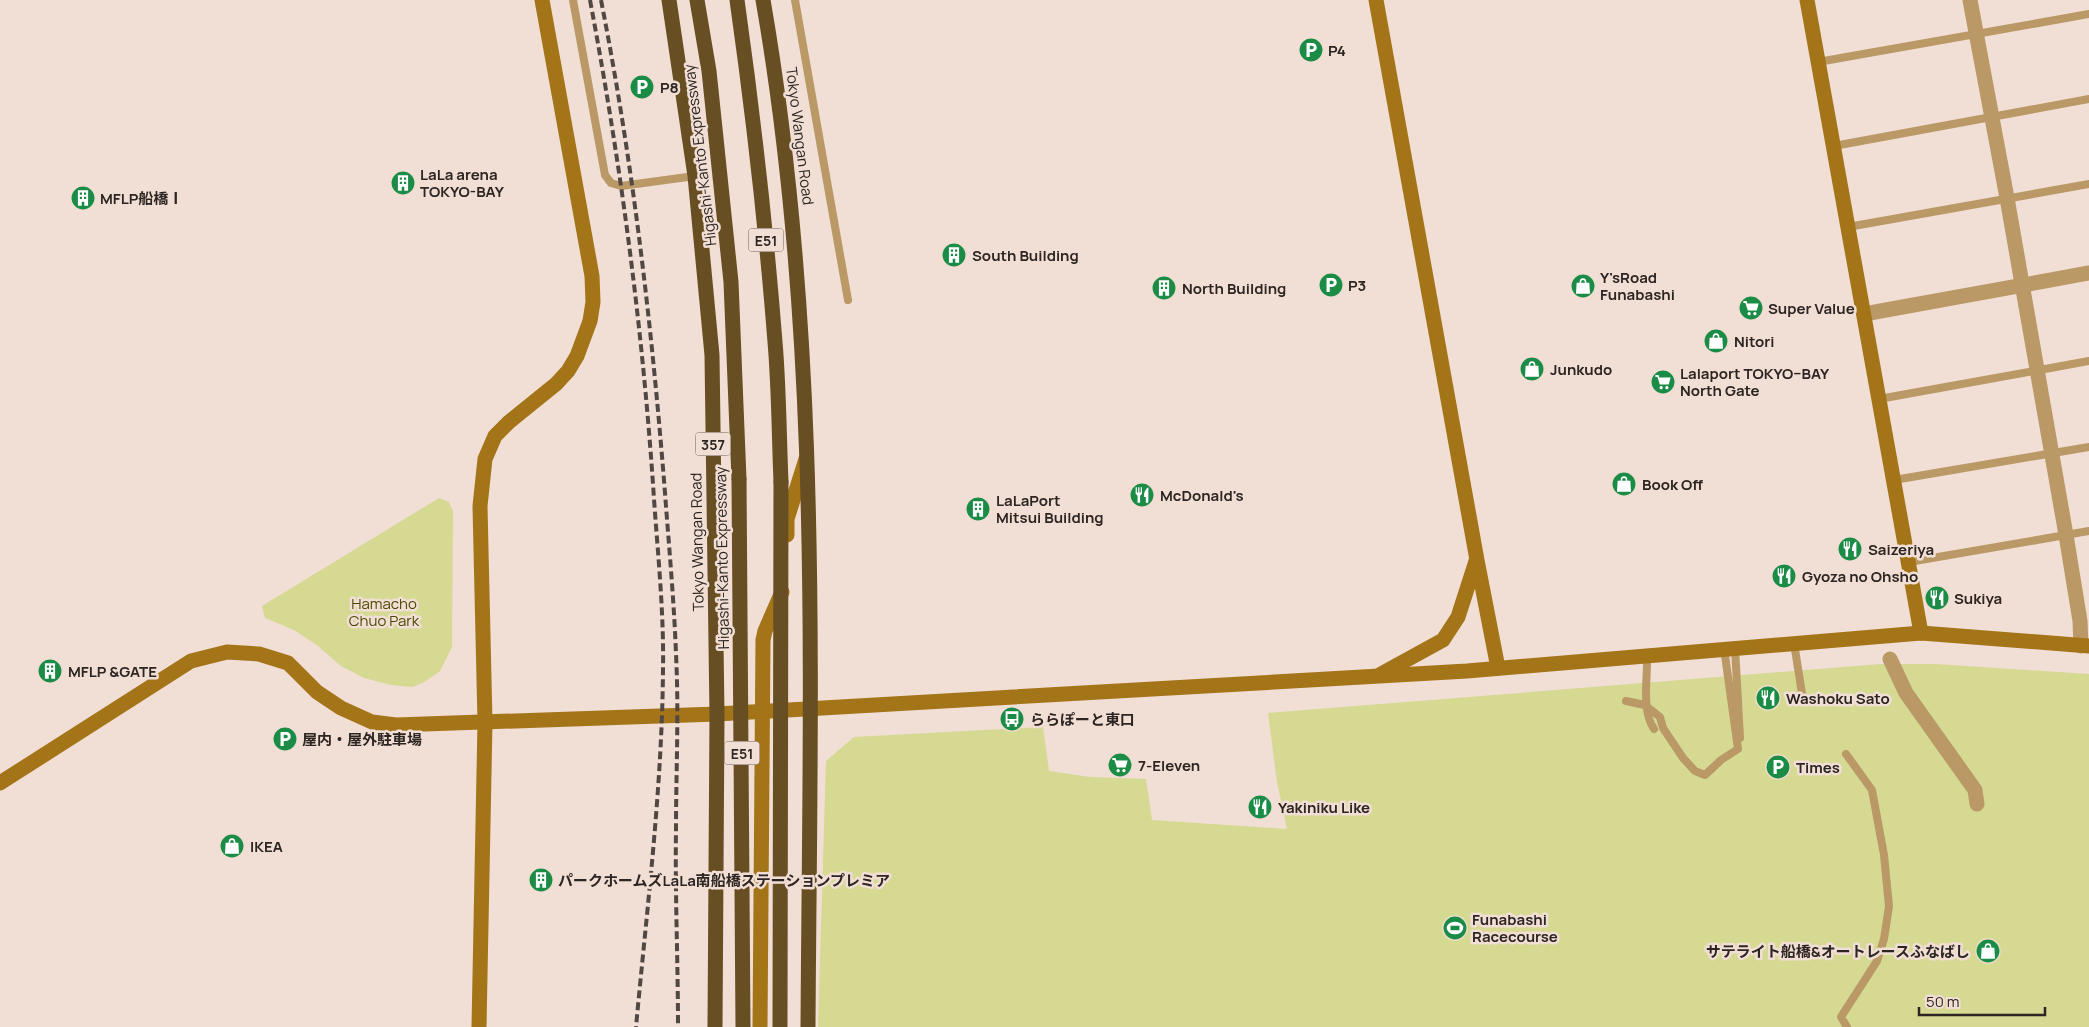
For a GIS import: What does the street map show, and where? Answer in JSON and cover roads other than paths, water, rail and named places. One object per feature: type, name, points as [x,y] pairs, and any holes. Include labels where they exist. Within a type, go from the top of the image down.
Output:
[{"type":"highway","name":"Tokyo Wangan Road","points":[[670,0],[695,176],[712,355],[717,714],[715,1027]]},
{"type":"highway","name":"Higashi-Kanto Expressway","points":[[697,0],[709,71],[732,282],[740,488],[743,1027]]},
{"type":"highway","name":"E51","points":[[737,0],[750,88],[775,344],[780,482],[780,1027]]},
{"type":"highway","name":"Tokyo Wangan Road","points":[[763,0],[791,198],[803,350],[810,590],[808,1027]]},
{"type":"street","points":[[479,1027],[485,722],[480,506],[485,460],[495,436],[568,372],[584,338],[593,302],[592,276],[542,0]]},
{"type":"street","points":[[1376,0],[1498,668]]},
{"type":"street","points":[[1807,0],[1921,632]]},
{"type":"street","points":[[0,783],[191,661],[227,652],[259,654],[288,663],[317,692],[340,708],[372,722],[396,725],[717,714],[1377,676],[1498,668],[1921,632],[2085,646],[2007,198],[1970,0]]},
{"type":"street","points":[[1864,314],[2089,273]]},
{"type":"street","points":[[760,1027],[763,640],[764,631],[786,579],[787,519],[807,456]]},
{"type":"street","points":[[1377,676],[1443,640],[1458,617],[1477,560]]},
{"type":"street","points":[[1890,659],[1906,693],[1975,790],[1977,804]]},
{"type":"lane","points":[[574,0],[605,175],[611,183],[621,186],[695,176]]},
{"type":"lane","points":[[796,0],[848,300]]},
{"type":"lane","points":[[1818,62],[2089,14]]},
{"type":"lane","points":[[1834,146],[2089,99]]},
{"type":"lane","points":[[1848,227],[2089,184]]},
{"type":"lane","points":[[1879,398],[2089,362]]},
{"type":"lane","points":[[1894,480],[2089,447]]},
{"type":"lane","points":[[1909,562],[2089,531]]},
{"type":"lane","points":[[1794,643],[1803,700]]},
{"type":"lane","points":[[1626,701],[1645,705],[1660,717],[1663,728],[1689,766],[1694,771],[1705,775],[1721,760],[1738,749],[1729,648]]},
{"type":"lane","points":[[1729,648],[1741,740]]},
{"type":"lane","points":[[1647,655],[1648,678],[1645,705],[1650,723],[1654,729]]},
{"type":"lane","points":[[1846,754],[1872,790],[1884,855],[1889,906],[1884,939],[1877,961],[1841,1017],[1847,1027]]},
{"type":"railway","points":[[590,0],[612,124],[630,248],[644,373],[662,606],[663,670],[660,759],[636,1027]]},
{"type":"railway","points":[[601,0],[623,123],[640,246],[660,431],[671,574],[677,698],[678,1027]]},
{"type":"place","name":"P4","points":[[1311,50]]},
{"type":"place","name":"P8","points":[[642,87]]},
{"type":"place","name":"LaLa arena TOKYO-BAY","points":[[403,183]]},
{"type":"place","name":"MFLP船橋Ⅰ","points":[[83,198]]},
{"type":"place","name":"South Building","points":[[954,255]]},
{"type":"place","name":"P3","points":[[1331,285]]},
{"type":"place","name":"Y'sRoad Funabashi","points":[[1583,286]]},
{"type":"place","name":"North Building","points":[[1164,288]]},
{"type":"place","name":"Super Value","points":[[1751,308]]},
{"type":"place","name":"Nitori","points":[[1716,341]]},
{"type":"place","name":"Junkudo","points":[[1532,369]]},
{"type":"place","name":"Lalaport TOKYO−BAY North Gate","points":[[1663,382]]},
{"type":"place","name":"Book Off","points":[[1624,484]]},
{"type":"place","name":"McDonald's","points":[[1142,495]]},
{"type":"place","name":"LaLaPort Mitsui Building","points":[[978,509]]},
{"type":"place","name":"Saizeriya","points":[[1850,549]]},
{"type":"place","name":"Gyoza no Ohsho","points":[[1784,576]]},
{"type":"place","name":"Sukiya","points":[[1937,598]]},
{"type":"place","name":"MFLP &GATE","points":[[50,671]]},
{"type":"place","name":"Washoku Sato","points":[[1768,698]]},
{"type":"place","name":"ららぽーと東口","points":[[1012,719]]},
{"type":"place","name":"屋内・屋外駐車場","points":[[285,739]]},
{"type":"place","name":"7-Eleven","points":[[1120,765]]},
{"type":"place","name":"Times","points":[[1778,767]]},
{"type":"place","name":"Yakiniku Like","points":[[1260,807]]},
{"type":"place","name":"IKEA","points":[[232,846]]},
{"type":"place","name":"パークホームズLaLa南船橋ステーションプレミア","points":[[541,880]]},
{"type":"place","name":"Funabashi Racecourse","points":[[1455,928]]},
{"type":"place","name":"サテライト船橋&オートレースふなばし","points":[[1988,951]]},
{"type":"park label","name":"Hamacho Chuo Park","points":[[384,612]]}]
